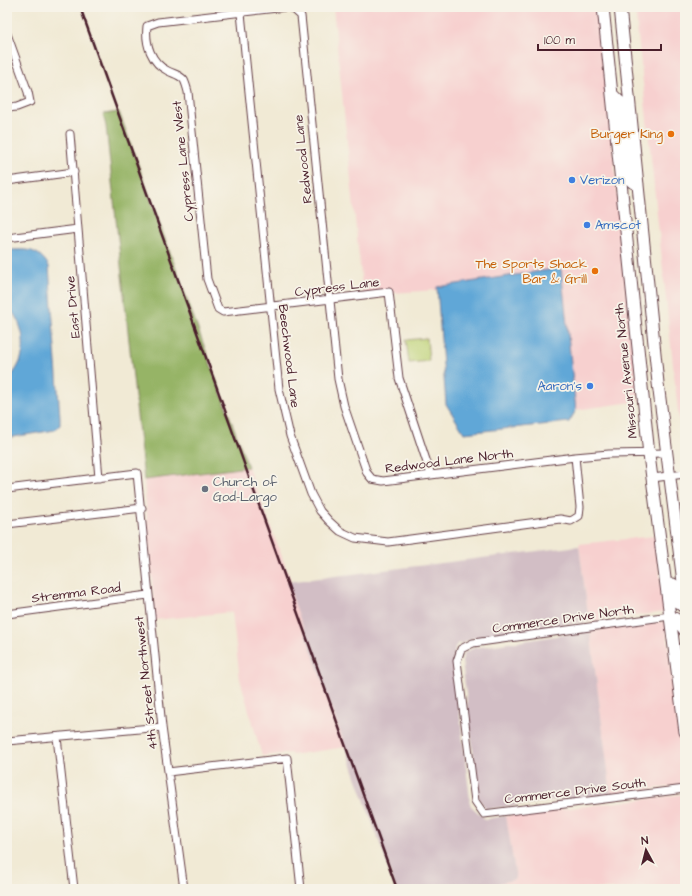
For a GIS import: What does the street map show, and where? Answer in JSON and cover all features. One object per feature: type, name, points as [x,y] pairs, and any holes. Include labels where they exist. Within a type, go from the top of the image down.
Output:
[{"type":"main road","name":"Missouri Avenue North","points":[[603,7],[649,455],[685,732]]},
{"type":"main road","points":[[620,7],[666,453],[685,598]]},
{"type":"main road","points":[[612,94],[620,102],[629,177],[632,182],[638,184]]},
{"type":"main road","points":[[622,199],[633,205],[641,215]]},
{"type":"main road","points":[[664,566],[672,578],[676,602],[685,608]]},
{"type":"main road","points":[[670,616],[676,619],[685,631]]},
{"type":"street","points":[[241,13],[266,8],[286,7]]},
{"type":"street","name":"Redwood Lane","points":[[291,7],[301,16],[330,300]]},
{"type":"street","name":"Cypress Lane West","points":[[218,309],[207,279],[188,92],[185,81],[179,75],[166,70],[157,63],[148,49],[146,37],[148,26],[158,22],[241,13]]},
{"type":"street","name":"Beechwood Lane","points":[[241,13],[279,389],[284,415],[295,451],[311,494],[320,511],[329,521],[350,536],[371,541],[388,542],[560,520],[571,520],[579,516],[580,507],[575,457]]},
{"type":"street","points":[[7,34],[30,102],[17,107],[7,108]]},
{"type":"street","name":"East Drive","points":[[70,134],[99,478]]},
{"type":"street","points":[[7,181],[74,172]]},
{"type":"street","points":[[7,238],[78,229]]},
{"type":"street","name":"Cypress Lane","points":[[218,309],[223,312],[231,312],[389,292],[399,378],[431,475]]},
{"type":"street","name":"Redwood Lane North","points":[[330,300],[338,379],[344,406],[367,473],[372,479],[383,482],[575,457],[609,454],[649,455],[666,453]]},
{"type":"street","name":"4th Street Northwest","points":[[99,478],[137,473],[142,508],[148,595],[162,727],[184,889]]},
{"type":"street","points":[[652,478],[685,474]]},
{"type":"street","points":[[7,489],[99,478]]},
{"type":"street","points":[[7,524],[142,508]]},
{"type":"street","name":"Stremma Road","points":[[7,614],[148,595]]},
{"type":"street","name":"Commerce Drive North","points":[[475,801],[457,661],[461,649],[473,643],[670,616]]},
{"type":"street","points":[[7,740],[162,727]]},
{"type":"street","points":[[57,737],[74,889]]},
{"type":"street","points":[[168,772],[287,758],[301,889]]},
{"type":"street","name":"Commerce Drive South","points":[[475,801],[484,814],[685,789]]},
{"type":"shaded area","points":[[333,7],[598,7],[639,401],[576,410],[561,268],[437,287],[437,290],[363,295]]},
{"type":"shaded area","points":[[635,7],[685,7],[685,477]]},
{"type":"shaded area","points":[[248,467],[291,581],[287,582],[346,747],[291,755],[291,753],[262,756],[240,679],[232,612],[155,620],[144,480]]},
{"type":"shaded area","points":[[655,536],[665,612],[589,622],[579,544]]},
{"type":"shaded area","points":[[579,546],[589,622],[473,638],[461,644],[458,643],[455,647],[453,661],[469,800],[471,806],[485,819],[506,816],[516,879],[500,883],[500,889],[396,889],[287,582]]},
{"type":"shaded area","points":[[666,621],[684,785],[611,794],[590,631]]},
{"type":"shaded area","points":[[590,631],[611,794],[486,809],[479,799],[462,661],[464,653],[474,648]]},
{"type":"shaded area","points":[[685,794],[685,889],[500,889],[499,883],[516,879],[506,816]]},
{"type":"green space","points":[[119,112],[248,467],[144,480],[106,126],[103,114]]},
{"type":"green space","points":[[427,338],[429,361],[409,363],[406,340]]},
{"type":"water","points":[[7,250],[31,251],[40,255],[49,266],[60,425],[55,430],[7,438],[7,385],[21,359],[23,343],[22,334],[17,319],[7,306]]},
{"type":"water","points":[[561,268],[576,410],[569,422],[464,433],[446,404],[437,287]]},
{"type":"railway","points":[[80,7],[397,889]]},
{"type":"place","name":"Burger King","points":[[671,134]]},
{"type":"place","name":"Verizon","points":[[572,180]]},
{"type":"place","name":"Amscot","points":[[587,225]]},
{"type":"place","name":"The Sports Shack Bar & Grill","points":[[595,271]]},
{"type":"place","name":"Aaron's","points":[[590,386]]},
{"type":"place","name":"Church of God-Largo","points":[[205,489]]}]
